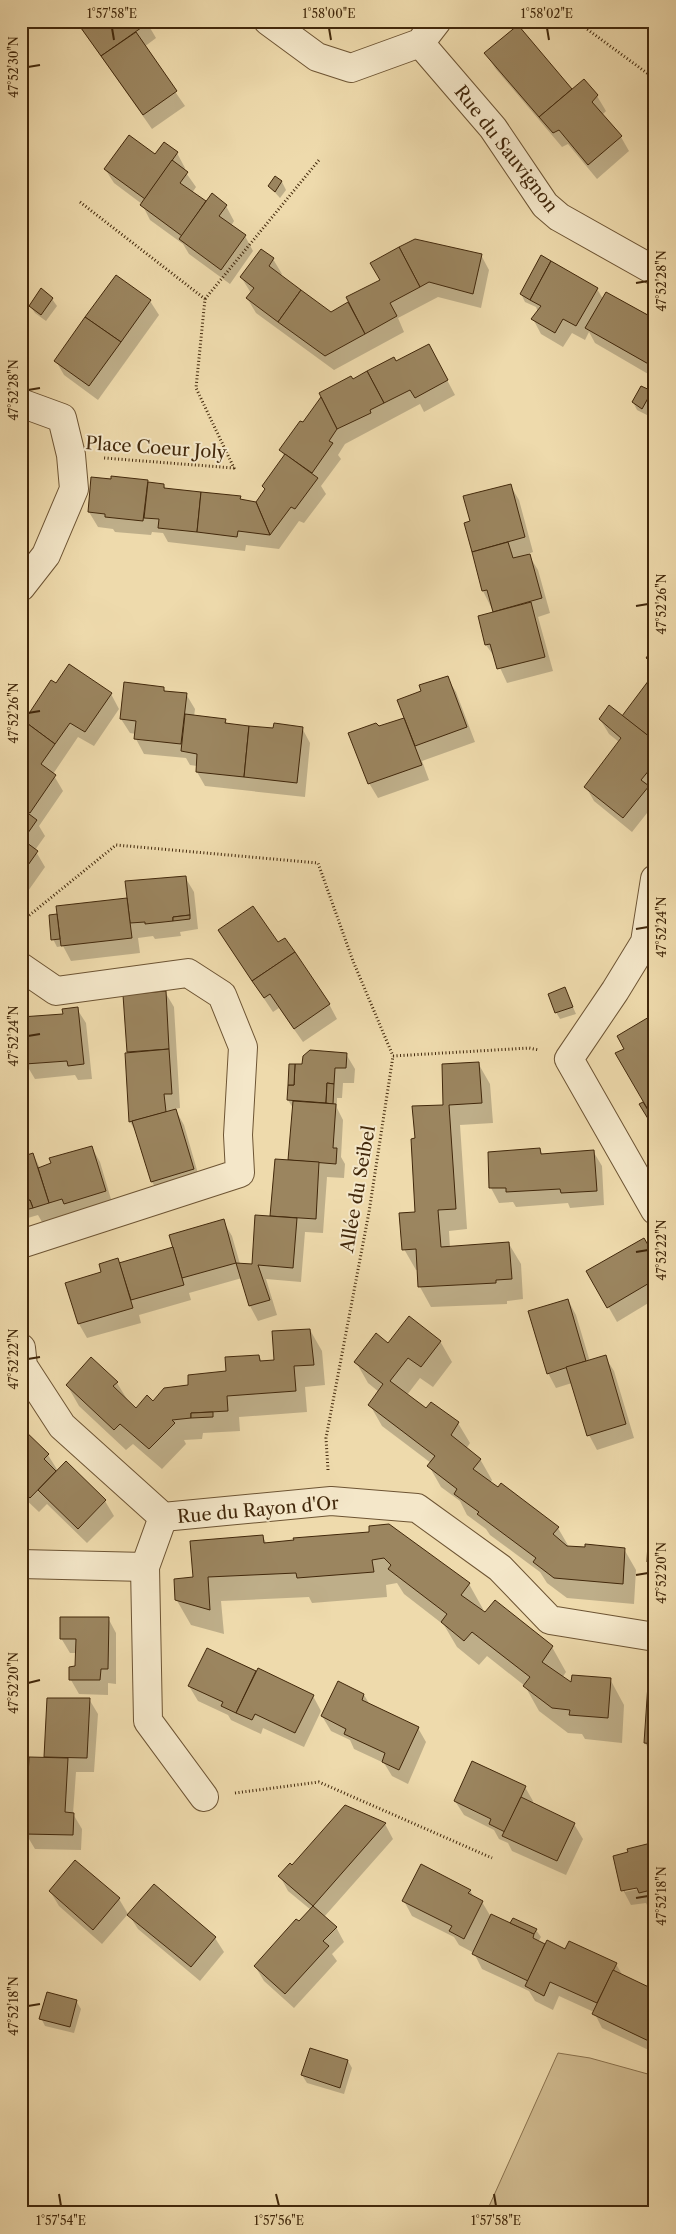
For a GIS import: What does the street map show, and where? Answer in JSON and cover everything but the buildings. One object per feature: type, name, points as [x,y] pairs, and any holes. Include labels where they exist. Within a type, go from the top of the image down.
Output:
[{"type":"street","points":[[268,21],[317,57],[350,68],[420,43],[437,21]]},
{"type":"street","name":"Rue du Sauvignon","points":[[420,43],[493,128],[545,205],[559,217],[655,271]]},
{"type":"street","points":[[21,403],[62,418],[71,455],[74,489],[46,555],[21,587]]},
{"type":"street","points":[[654,882],[645,942],[615,991],[569,1059],[655,1210]]},
{"type":"street","points":[[21,967],[56,991],[188,973],[222,995],[243,1047],[238,1136],[240,1173],[21,1244]]},
{"type":"street","name":"Rue du Rayon d'Or","points":[[21,1348],[22,1366],[62,1426],[164,1517],[331,1501],[417,1508],[500,1568],[550,1620],[655,1636]]},
{"type":"street","points":[[164,1517],[145,1567],[148,1721],[204,1797]]},
{"type":"street","points":[[21,1564],[145,1567]]},
{"type":"path","points":[[576,21],[655,79]]},
{"type":"path","points":[[80,202],[205,299],[319,160]]},
{"type":"path","name":"Place Coeur Joly","points":[[71,455],[234,468],[196,388],[205,299]]},
{"type":"path","points":[[21,922],[116,845],[318,863],[353,961],[393,1056],[529,1048],[569,1059]]},
{"type":"path","name":"Allée du Seibel","points":[[331,1501],[326,1438],[369,1212],[393,1056]]},
{"type":"path","points":[[204,1797],[319,1782],[492,1858]]},
{"type":"shaded area","points":[[558,2053],[590,2058],[655,2076],[655,2213],[486,2213]]}]
